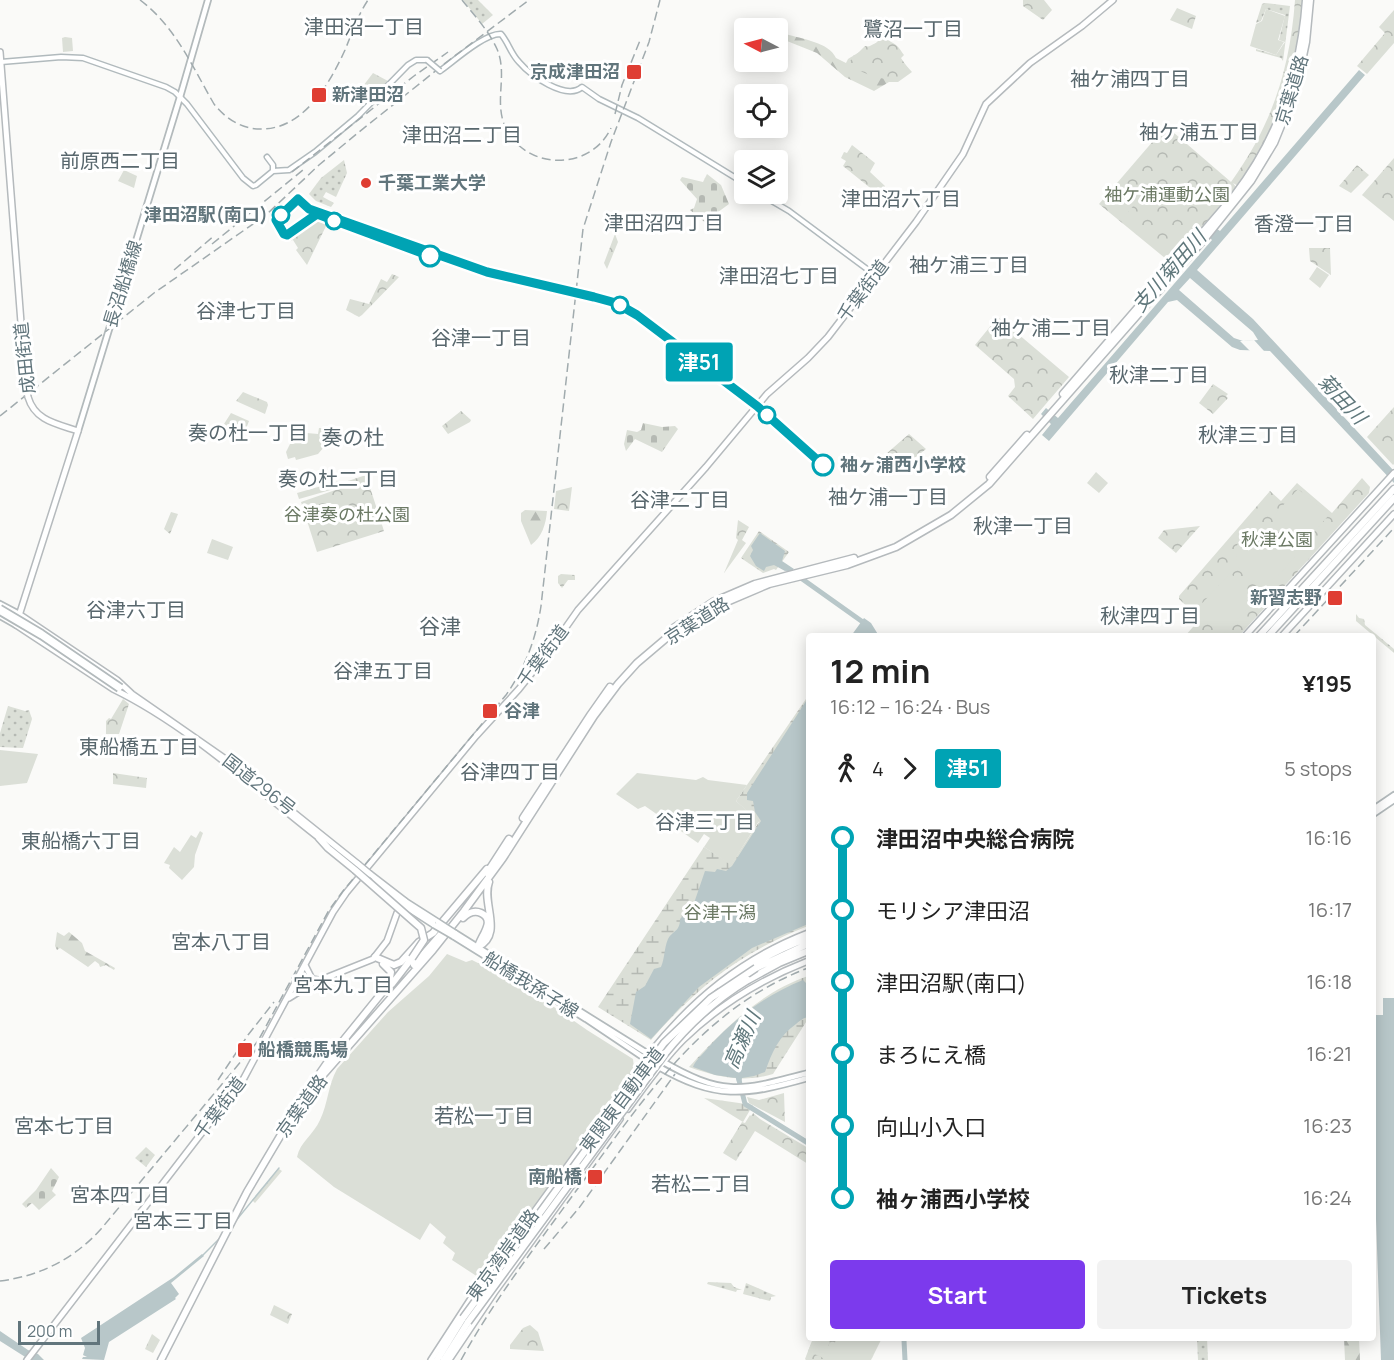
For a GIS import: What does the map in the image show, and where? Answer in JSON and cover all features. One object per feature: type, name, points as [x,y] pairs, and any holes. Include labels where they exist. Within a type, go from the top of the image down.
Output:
[{"type":"highway","name":"千葉街道","points":[[27,1360],[240,1083],[288,999],[339,902],[476,736],[524,682],[578,610],[706,467],[767,394],[828,337],[916,222],[963,154],[986,104],[1030,63],[1082,26],[1113,0]]},
{"type":"highway","name":"京葉道路","points":[[1213,225],[1249,176],[1281,116],[1299,54],[1306,0]]},
{"type":"highway","name":"京葉道路","points":[[159,1360],[242,1201],[287,1124],[323,1076],[433,950],[469,905],[503,858],[600,707],[618,684],[646,655],[688,623],[729,600],[777,582],[896,547],[951,515],[999,474],[1043,420],[1251,181],[1281,128],[1294,96],[1302,64],[1310,0]]},
{"type":"highway","name":"成田街道","points":[[0,52],[28,397],[34,410],[41,417],[78,431]]},
{"type":"highway","points":[[16,625],[78,431]]},
{"type":"highway","points":[[1248,633],[1394,473]]},
{"type":"highway","points":[[1270,633],[1394,489]]},
{"type":"highway","points":[[1262,633],[1394,498]]},
{"type":"highway","points":[[1285,633],[1394,514]]},
{"type":"highway","name":"京葉道路","points":[[159,1360],[262,1157],[295,1105],[465,904],[603,696],[625,670],[648,648],[685,619],[734,592],[768,579],[833,566]]},
{"type":"highway","name":"国道296号","points":[[19,614],[117,680],[131,695],[225,762],[319,838]]},
{"type":"highway","name":"国道296号","points":[[16,625],[113,689],[131,695],[237,766],[356,867],[404,903]]},
{"type":"highway","points":[[319,838],[328,849],[356,867],[421,928],[424,940],[381,995]]},
{"type":"highway","points":[[375,957],[394,965],[401,962],[419,942],[439,927],[503,849]]},
{"type":"highway","points":[[478,947],[483,945],[489,936],[492,925],[486,898],[487,889],[503,858]]},
{"type":"highway","points":[[288,999],[320,980],[360,966],[375,957],[387,941],[397,913],[404,903]]},
{"type":"highway","points":[[433,950],[464,916],[476,912],[482,913],[486,918],[487,927],[478,947]]},
{"type":"highway","name":"東京湾岸道路","points":[[434,1358],[470,1300],[648,1056],[683,1014],[717,984],[761,955],[806,934]]},
{"type":"highway","points":[[757,970],[784,947],[806,939]]},
{"type":"highway","name":"東関東自動車道","points":[[434,1358],[634,1082],[671,1036],[711,998],[757,970],[806,945]]},
{"type":"highway","name":"東関東自動車道","points":[[444,1360],[506,1269],[664,1055],[699,1016],[757,970],[806,953]]},
{"type":"highway","points":[[320,1073],[389,984],[392,975],[388,967],[375,957]]},
{"type":"highway","name":"東京湾岸道路","points":[[449,1360],[494,1293],[659,1064],[694,1030],[739,995],[765,980],[806,962]]},
{"type":"highway","points":[[305,965],[312,979],[320,980]]},
{"type":"main road","name":"長沼船橋線","points":[[78,431],[208,0]]},
{"type":"main road","points":[[1,62],[61,57],[83,58],[161,84],[180,97],[241,176],[253,186],[273,171],[291,170],[333,137],[412,62],[427,60],[440,71],[492,35],[501,34],[518,62],[541,80],[571,92],[582,87],[599,99],[639,118],[734,177]]},
{"type":"main road","points":[[267,157],[272,163],[273,171]]},
{"type":"main road","points":[[777,204],[793,213],[874,275]]},
{"type":"main road","points":[[0,610],[19,614]]},
{"type":"main road","points":[[0,610],[16,625]]},
{"type":"main road","points":[[0,610],[42,633],[131,695]]},
{"type":"main road","points":[[1376,807],[1394,795]]},
{"type":"main road","points":[[1376,812],[1394,800]]},
{"type":"main road","name":"船橋我孫子線","points":[[404,903],[648,1056]]},
{"type":"main road","name":"船橋我孫子線","points":[[454,934],[478,947],[659,1064]]},
{"type":"main road","points":[[656,1058],[672,1040],[694,1030]]},
{"type":"main road","points":[[648,1056],[656,1058],[659,1064],[702,1082],[738,1091],[806,1074]]},
{"type":"main road","points":[[622,1092],[633,1081],[659,1064]]},
{"type":"main road","points":[[745,1090],[759,1091],[806,1079]]},
{"type":"green space","points":[[463,0],[478,0],[493,15],[482,24]]},
{"type":"green space","points":[[1023,0],[1044,0],[1052,10],[1043,20],[1023,6]]},
{"type":"green space","name":"袖ケ浦運動公園","points":[[1295,0],[1303,0],[1301,26],[1291,74],[1264,143],[1238,186],[1233,183],[1236,187],[1171,263],[1099,204],[1166,126],[1231,182],[1258,139],[1276,96],[1289,50]]},
{"type":"green space","points":[[1262,4],[1290,6],[1283,61],[1281,58],[1256,51],[1256,49],[1276,55],[1285,42],[1279,40],[1285,15],[1266,9],[1261,21],[1256,23]]},
{"type":"green space","points":[[1177,8],[1196,16],[1192,29],[1170,20]]},
{"type":"green space","points":[[1266,9],[1285,16],[1278,40],[1284,42],[1276,55],[1250,46],[1256,24],[1262,21]]},
{"type":"green space","points":[[1394,10],[1394,43],[1367,74],[1357,66],[1385,33],[1379,27]]},
{"type":"green space","points":[[788,35],[821,45],[846,63],[848,59],[869,46],[891,40],[888,45],[912,72],[898,82],[889,82],[874,91],[845,77],[817,53],[788,41]]},
{"type":"green space","points":[[62,38],[72,38],[73,51],[63,52]]},
{"type":"green space","points":[[880,39],[894,44],[904,55],[901,58],[909,70],[903,75],[887,79],[878,78],[848,63],[865,46],[872,47]]},
{"type":"green space","points":[[373,73],[388,81],[365,103],[357,94]]},
{"type":"green space","points":[[852,145],[875,163],[870,172],[885,186],[882,190],[878,187],[874,191],[843,166],[846,161],[841,158]]},
{"type":"green space","points":[[1394,158],[1394,221],[1362,195]]},
{"type":"green space","points":[[344,160],[347,173],[336,197],[326,192],[323,197],[334,203],[331,207],[316,201],[309,194],[321,178]]},
{"type":"green space","points":[[1357,165],[1369,175],[1351,193],[1339,186]]},
{"type":"green space","points":[[124,170],[137,176],[134,188],[118,181]]},
{"type":"green space","points":[[707,174],[721,185],[729,204],[714,215],[707,224],[690,210],[694,208],[697,199],[680,180],[682,177],[703,182]]},
{"type":"green space","points":[[1129,186],[1141,196],[1122,220],[1109,210]]},
{"type":"green space","points":[[317,218],[328,222],[307,265],[296,250],[298,248],[293,240],[290,241],[291,237]]},
{"type":"green space","points":[[615,234],[618,242],[607,269],[604,263]]},
{"type":"green space","points":[[1309,248],[1330,248],[1331,275],[1310,261]]},
{"type":"green space","points":[[1317,267],[1329,275],[1320,288],[1309,279]]},
{"type":"green space","points":[[392,274],[399,277],[362,315],[359,317],[346,310],[350,299],[369,304],[381,279],[387,282]]},
{"type":"green space","points":[[998,317],[1069,377],[1033,419],[1008,396],[1015,387],[1014,379],[975,345]]},
{"type":"green space","points":[[1213,384],[1228,394],[1226,396],[1228,398],[1213,414],[1199,403]]},
{"type":"green space","points":[[243,392],[267,402],[265,414],[236,401]]},
{"type":"green space","points":[[1394,407],[1394,464],[1393,465],[1367,437]]},
{"type":"green space","points":[[461,411],[471,420],[470,422],[448,434],[442,426]]},
{"type":"green space","points":[[231,413],[249,421],[241,442],[236,440],[238,434],[229,431],[224,424]]},
{"type":"green space","points":[[643,423],[662,427],[675,426],[678,429],[662,452],[635,439],[626,451],[624,444],[627,430],[637,432],[641,430]]},
{"type":"green space","points":[[319,428],[323,428],[324,447],[318,454],[296,460],[295,457],[288,459],[286,452],[296,432],[318,434]]},
{"type":"green space","points":[[909,434],[926,449],[902,468],[886,454]]},
{"type":"green space","points":[[1096,472],[1108,483],[1099,493],[1087,483]]},
{"type":"green space","name":"谷津奏の杜公園","points":[[366,475],[384,531],[317,552],[301,502],[344,487],[345,482]]},
{"type":"green space","name":"秋津公園","points":[[1362,478],[1370,487],[1369,493],[1242,633],[1188,633],[1200,619],[1179,599],[1179,596],[1270,491],[1281,501],[1297,483],[1332,513]]},
{"type":"green space","points":[[339,481],[341,487],[299,499],[297,493]]},
{"type":"green space","points":[[572,487],[569,511],[554,509],[556,491]]},
{"type":"green space","points":[[1298,489],[1329,515],[1305,542],[1275,514]]},
{"type":"green space","points":[[525,510],[547,511],[543,530],[531,545],[521,521],[521,513]]},
{"type":"green space","points":[[171,512],[178,514],[170,534],[164,529]]},
{"type":"green space","points":[[738,520],[749,527],[742,540],[746,543],[724,573],[738,540],[736,538]]},
{"type":"green space","points":[[1200,526],[1176,553],[1158,538],[1164,530]]},
{"type":"green space","points":[[1264,527],[1270,529],[1294,549],[1295,557],[1274,578],[1259,582],[1249,579],[1241,571],[1236,549],[1240,539],[1249,531]]},
{"type":"green space","points":[[759,531],[789,552],[776,570],[763,573],[741,558]]},
{"type":"green space","points":[[212,539],[233,547],[228,560],[207,553]]},
{"type":"green space","points":[[1230,573],[1257,598],[1225,633],[1219,633],[1195,611]]},
{"type":"green space","points":[[561,574],[575,575],[575,580],[568,580],[562,588],[558,583],[558,576]]},
{"type":"green space","points":[[1356,614],[1359,618],[1364,619],[1365,625],[1375,633],[1370,633],[1356,621]]},
{"type":"green space","points":[[1376,634],[1394,649],[1394,653],[1376,638]]},
{"type":"green space","points":[[123,699],[129,704],[119,734],[106,734],[106,721],[111,719]]},
{"type":"green space","name":"谷津干潟","points":[[806,699],[806,927],[762,947],[722,972],[686,1003],[651,1040],[598,1007],[704,847],[731,864],[759,822],[736,801]]},
{"type":"green space","points":[[8,706],[29,710],[32,719],[23,748],[0,747],[0,733]]},
{"type":"green space","points":[[0,750],[38,754],[27,783],[0,786]]},
{"type":"green space","points":[[113,773],[147,778],[146,788],[113,784]]},
{"type":"green space","points":[[637,773],[696,780],[703,777],[708,780],[747,785],[736,801],[759,821],[731,865],[704,847],[710,838],[704,834],[698,843],[645,806],[638,809],[616,794]]},
{"type":"green space","points":[[200,831],[203,833],[195,855],[194,867],[182,880],[169,868],[170,865],[164,863],[174,847],[180,852],[191,835],[196,838]]},
{"type":"green space","points":[[57,932],[64,936],[69,932],[82,943],[85,951],[115,968],[114,970],[106,965],[100,967],[95,961],[88,967],[60,948],[57,950],[55,946]]},
{"type":"green space","name":"船橋競馬場","points":[[447,954],[466,962],[472,960],[485,963],[508,975],[633,1059],[634,1068],[591,1131],[484,1276],[478,1277],[452,1260],[455,1253],[443,1243],[446,1237],[430,1223],[420,1240],[334,1187],[297,1157],[301,1147],[320,1120],[337,1069],[388,1012],[429,976]]},
{"type":"green space","points":[[806,977],[806,1022],[773,1074],[762,1077],[730,1078],[689,1067],[743,1014],[790,983]]},
{"type":"green space","points":[[784,1093],[785,1122],[749,1103],[747,1097],[759,1100]]},
{"type":"green space","points":[[704,1098],[753,1105],[743,1122]]},
{"type":"green space","points":[[753,1113],[806,1147],[806,1163],[755,1131],[736,1161],[723,1153],[742,1122],[745,1123]]},
{"type":"green space","points":[[146,1147],[155,1155],[146,1167],[135,1158]]},
{"type":"green space","points":[[51,1168],[59,1177],[52,1191],[56,1195],[39,1210],[32,1203],[26,1208],[22,1204],[36,1190]]},
{"type":"green space","points":[[279,1169],[282,1171],[255,1203],[252,1200]]},
{"type":"green space","points":[[708,1282],[731,1283],[742,1290],[736,1292],[707,1284]]},
{"type":"green space","points":[[746,1283],[776,1296],[771,1297],[770,1301],[743,1294]]},
{"type":"green space","points":[[274,1305],[292,1314],[288,1324],[270,1315]]},
{"type":"green space","points":[[530,1325],[538,1332],[544,1351],[510,1349],[510,1345],[523,1328]]},
{"type":"green space","points":[[152,1334],[160,1340],[153,1353],[145,1349]]},
{"type":"green space","points":[[812,1341],[880,1341],[871,1360],[805,1359]]},
{"type":"green space","points":[[813,1341],[830,1342],[823,1358],[808,1351]]},
{"type":"green space","points":[[836,1341],[878,1341],[869,1360],[827,1360]]},
{"type":"green space","points":[[1197,1341],[1207,1341],[1208,1360],[1198,1360]]},
{"type":"green space","points":[[1344,1341],[1359,1341],[1360,1360],[1345,1360]]},
{"type":"water","points":[[1359,70],[1365,75],[1197,270],[1253,319],[1394,471],[1394,483],[1270,351],[1240,350],[1232,347],[1177,300],[1168,302],[1049,441],[1042,435],[1051,424],[1041,414],[1046,408],[1058,418],[1212,240],[1201,229],[1207,222],[1220,231]],"holes":[[[1190,278],[1253,332],[1258,340],[1243,341],[1234,338],[1179,290]]]},
{"type":"water","points":[[760,533],[785,551],[782,561],[794,569],[785,571],[774,565],[766,567],[764,571],[756,566],[750,556],[753,550],[751,546]]},
{"type":"water","points":[[864,618],[871,623],[877,633],[853,633]]},
{"type":"water","name":"谷津干潟","points":[[806,701],[806,925],[752,948],[699,987],[651,1039],[630,1024],[636,992],[645,986],[654,969],[661,967],[668,939],[678,929],[680,919],[693,906],[705,871],[715,872],[717,869],[726,871],[732,866],[761,821],[755,812],[753,801],[747,800],[747,793]]},
{"type":"water","points":[[803,980],[806,983],[806,1018],[781,1039],[773,1051],[765,1072],[742,1078],[741,1083],[737,1082],[736,1078],[715,1075],[693,1067],[717,1038],[739,1018],[789,986]]},
{"type":"water","points":[[1383,998],[1394,998],[1394,1360],[1381,1360],[1376,1217],[1376,1015],[1383,1015]]},
{"type":"water","points":[[202,1254],[204,1256],[171,1283],[179,1294],[176,1299],[109,1342],[104,1360],[82,1359],[87,1357],[83,1355],[85,1348],[81,1338],[174,1277]]},
{"type":"water","points":[[0,1331],[44,1360],[30,1360],[0,1341]]},
{"type":"pier","points":[[1254,340],[1264,351],[1251,352],[1240,341]]},
{"type":"waterway","name":"高瀬川","points":[[784,566],[867,625],[872,633]]},
{"type":"waterway","name":"高瀬川","points":[[738,1076],[745,1104],[806,1142]]},
{"type":"waterway","points":[[234,1223],[279,1168]]},
{"type":"waterway","points":[[203,1255],[221,1237]]},
{"type":"waterway","name":"高瀬川","points":[[904,1341],[905,1360]]},
{"type":"railway","points":[[140,0],[173,34],[218,109],[240,125],[260,129],[289,122],[313,103],[339,63],[368,0]]},
{"type":"railway","points":[[462,0],[486,30],[497,49],[501,70],[501,113],[509,134],[519,146],[547,159],[577,158],[602,142],[611,128]]},
{"type":"railway","points":[[0,416],[154,293],[266,215],[319,165],[359,132],[529,0]]},
{"type":"railway","points":[[0,1281],[29,1275],[55,1264],[91,1240],[101,1229],[258,1041],[329,910],[506,695],[519,674],[533,642],[541,606],[583,229],[611,142],[649,42],[660,0]]},
{"type":"railway","points":[[615,114],[622,85],[641,38]]},
{"type":"railway","points":[[292,172],[448,52]]},
{"type":"railway","points":[[212,244],[303,170]]},
{"type":"railway","points":[[174,270],[215,235]]},
{"type":"railway","points":[[1297,633],[1394,528]]},
{"type":"railway","points":[[461,1360],[487,1316],[531,1253],[625,1124],[676,1062],[705,1033],[735,1008],[770,986],[806,969]]},
{"type":"railway","points":[[218,1080],[248,1035],[274,1002]]},
{"type":"railway","points":[[544,1249],[579,1208],[675,1074]]},
{"type":"bus line","name":"津51","points":[[430,256],[317,214],[287,235],[284,234],[276,220],[298,199],[309,209],[487,272],[616,303],[637,315],[757,406],[823,465]]},
{"type":"place","name":"京成津田沼","points":[[634,72]]},
{"type":"place","name":"新津田沼","points":[[319,95]]},
{"type":"place","name":"千葉工業大学","points":[[366,183]]},
{"type":"place","name":"津田沼駅(南口)","points":[[281,215]]},
{"type":"place","name":"袖ヶ浦西小学校","points":[[823,465]]},
{"type":"place","name":"新習志野","points":[[1335,598]]},
{"type":"place","name":"谷津","points":[[490,711]]},
{"type":"place","name":"船橋競馬場","points":[[245,1050]]},
{"type":"place","name":"南船橋","points":[[595,1177]]},
{"type":"district","name":"津田沼一丁目","points":[[364,27]]},
{"type":"district","name":"鷺沼一丁目","points":[[913,29]]},
{"type":"district","name":"袖ケ浦四丁目","points":[[1130,79]]},
{"type":"district","name":"袖ケ浦五丁目","points":[[1199,132]]},
{"type":"district","name":"津田沼二丁目","points":[[462,135]]},
{"type":"district","name":"前原西二丁目","points":[[120,161]]},
{"type":"district","name":"津田沼六丁目","points":[[901,199]]},
{"type":"district","name":"津田沼四丁目","points":[[664,223]]},
{"type":"district","name":"香澄一丁目","points":[[1304,224]]},
{"type":"district","name":"袖ケ浦三丁目","points":[[969,265]]},
{"type":"district","name":"津田沼七丁目","points":[[779,276]]},
{"type":"district","name":"谷津七丁目","points":[[246,311]]},
{"type":"district","name":"袖ケ浦二丁目","points":[[1051,328]]},
{"type":"district","name":"谷津一丁目","points":[[481,338]]},
{"type":"district","name":"秋津二丁目","points":[[1159,375]]},
{"type":"district","name":"奏の杜一丁目","points":[[248,433]]},
{"type":"district","name":"秋津三丁目","points":[[1248,435]]},
{"type":"district","name":"奏の杜","points":[[353,438]]},
{"type":"district","name":"奏の杜二丁目","points":[[338,479]]},
{"type":"district","name":"袖ケ浦一丁目","points":[[888,497]]},
{"type":"district","name":"谷津二丁目","points":[[680,500]]},
{"type":"district","name":"秋津一丁目","points":[[1023,526]]},
{"type":"district","name":"谷津六丁目","points":[[136,610]]},
{"type":"district","name":"秋津四丁目","points":[[1150,616]]},
{"type":"district","name":"谷津","points":[[440,627]]},
{"type":"district","name":"谷津五丁目","points":[[383,671]]},
{"type":"district","name":"東船橋五丁目","points":[[139,747]]},
{"type":"district","name":"谷津四丁目","points":[[510,772]]},
{"type":"district","name":"谷津三丁目","points":[[705,822]]},
{"type":"district","name":"東船橋六丁目","points":[[81,841]]},
{"type":"district","name":"宮本八丁目","points":[[221,942]]},
{"type":"district","name":"宮本九丁目","points":[[343,985]]},
{"type":"district","name":"若松一丁目","points":[[484,1116]]},
{"type":"district","name":"宮本七丁目","points":[[64,1126]]},
{"type":"district","name":"若松二丁目","points":[[701,1184]]},
{"type":"district","name":"宮本四丁目","points":[[120,1195]]},
{"type":"district","name":"宮本三丁目","points":[[183,1221]]},
{"type":"water label","name":"支川菊田川","points":[[1169,271]]},
{"type":"water label","name":"菊田川","points":[[1342,399]]}]
